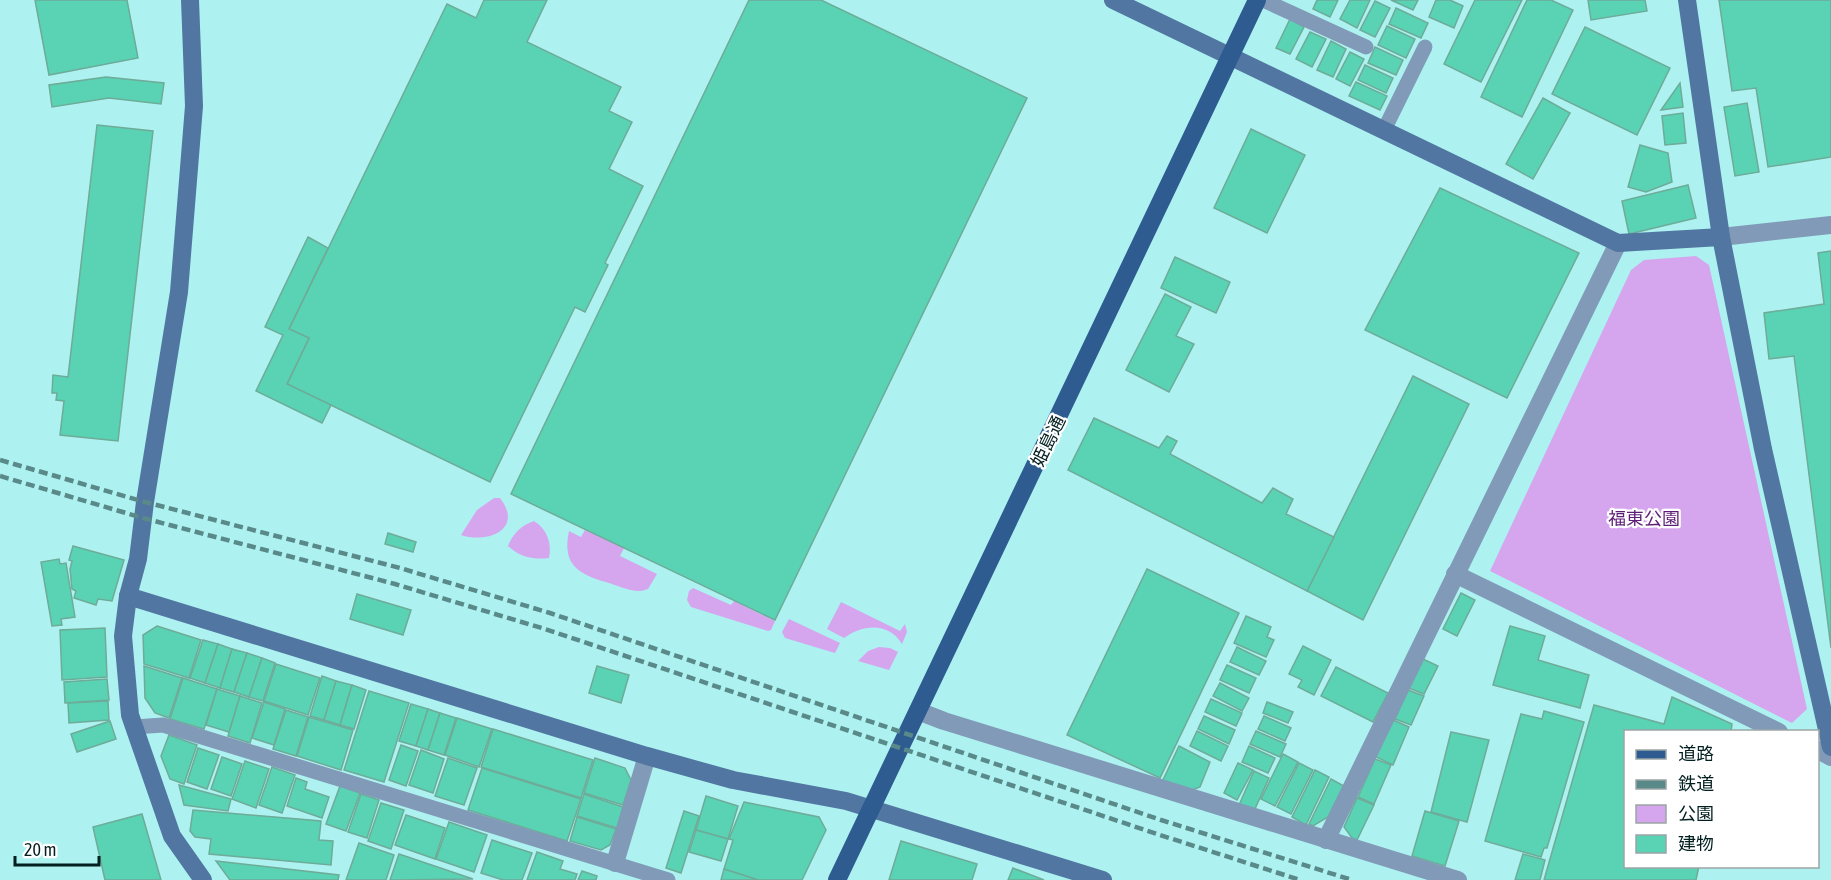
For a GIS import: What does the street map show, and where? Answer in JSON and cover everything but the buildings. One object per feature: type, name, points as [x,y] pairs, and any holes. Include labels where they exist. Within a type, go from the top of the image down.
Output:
[{"type":"main road","name":"姫島通","points":[[837,880],[1257,0]]},
{"type":"street","points":[[190,0],[194,106],[179,292],[138,559],[128,596],[123,636],[130,715],[172,836],[203,880]]},
{"type":"street","points":[[1113,0],[1618,243],[1721,237],[1831,225]]},
{"type":"street","points":[[1688,0],[1721,237],[1763,449],[1831,747]]},
{"type":"street","points":[[1326,840],[1618,243]]},
{"type":"street","points":[[1455,574],[1775,730]]},
{"type":"street","points":[[128,596],[647,756],[733,780],[846,801],[1103,880]]},
{"type":"street","points":[[918,711],[1458,880]]},
{"type":"street","points":[[615,863],[647,756]]},
{"type":"lane","points":[[1263,0],[1366,47]]},
{"type":"lane","points":[[1384,130],[1425,47]]},
{"type":"lane","points":[[134,727],[163,726],[668,880]]},
{"type":"green space","name":"福東公園","points":[[1696,256],[1709,265],[1807,709],[1792,723],[1490,571],[1631,270],[1644,260]]},
{"type":"green space","points":[[494,498],[500,498],[508,518],[500,532],[482,537],[461,535],[477,510]]},
{"type":"green space","points":[[534,521],[548,537],[549,558],[527,557],[508,546],[518,530]]},
{"type":"green space","points":[[585,530],[624,548],[620,556],[657,574],[648,589],[634,591],[626,589],[592,577],[576,568],[568,554],[569,531],[581,537]]},
{"type":"green space","points":[[693,588],[731,605],[734,601],[775,621],[771,630],[691,607],[687,600],[689,591]]},
{"type":"green space","points":[[841,602],[900,631],[905,624],[907,632],[902,644],[897,637],[883,629],[867,628],[844,638],[827,629]]},
{"type":"green space","points":[[789,619],[840,643],[835,653],[785,638],[782,632]]},
{"type":"green space","points":[[879,647],[890,648],[898,652],[889,670],[858,661],[868,651]]},
{"type":"railway","points":[[0,460],[145,502],[400,568],[550,613],[1161,820],[1352,880]]},
{"type":"railway","points":[[0,476],[143,518],[395,584],[545,629],[1300,880]]}]
